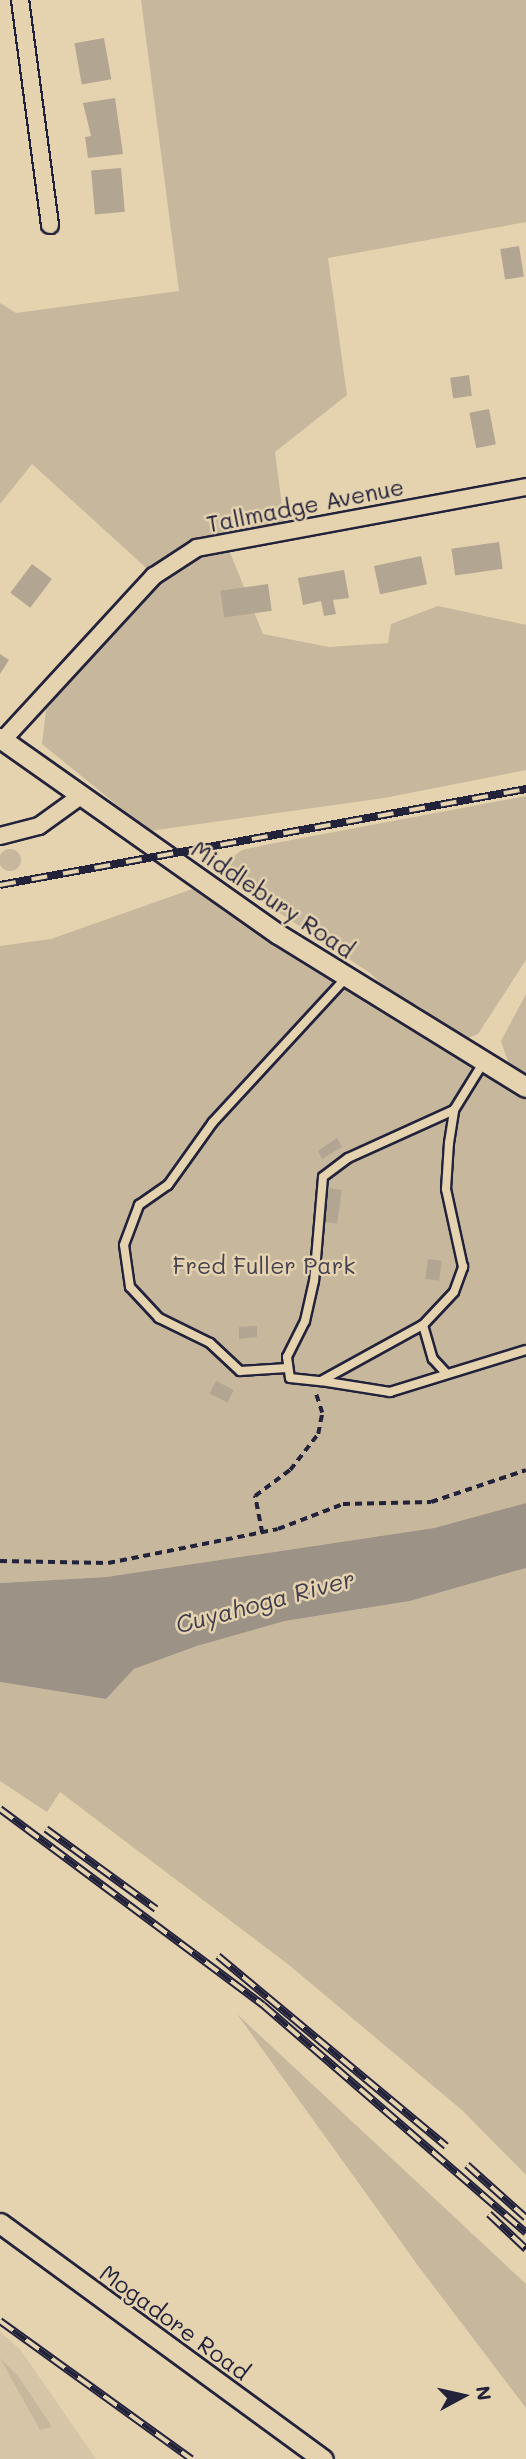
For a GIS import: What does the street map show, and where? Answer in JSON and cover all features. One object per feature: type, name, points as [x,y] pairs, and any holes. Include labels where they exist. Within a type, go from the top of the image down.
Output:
[{"type":"street","points":[[20,0],[50,225]]},
{"type":"street","name":"Tallmadge Avenue","points":[[2,739],[154,576],[197,548],[526,487]]},
{"type":"street","name":"Middlebury Road","points":[[2,739],[346,978],[526,1087]]},
{"type":"street","points":[[0,836],[39,826],[82,795]]},
{"type":"street","name":"Mogadore Road","points":[[0,2223],[323,2459]]},
{"type":"lane","points":[[287,1368],[240,1371],[210,1343],[159,1318],[130,1287],[124,1245],[139,1205],[168,1185],[213,1122],[346,978]]},
{"type":"lane","points":[[317,1382],[423,1325],[450,1298],[463,1267],[446,1189],[454,1110],[483,1063]]},
{"type":"lane","points":[[287,1368],[314,1282],[323,1177],[348,1158],[454,1110]]},
{"type":"lane","points":[[423,1325],[433,1359],[445,1372]]},
{"type":"lane","points":[[287,1368],[296,1381],[390,1392],[445,1372],[526,1350]]},
{"type":"path","points":[[262,1533],[254,1505],[259,1489],[290,1470],[322,1423],[317,1382]]},
{"type":"path","points":[[0,1561],[85,1565],[262,1533],[343,1504],[431,1502],[526,1470]]},
{"type":"shaded area","points":[[0,2332],[20,2349],[96,2459],[0,2459]]},
{"type":"green space","points":[[141,0],[526,0],[526,222],[328,258],[347,395],[275,452],[285,529],[225,540],[263,634],[329,647],[388,643],[391,624],[438,606],[526,625],[526,770],[384,798],[149,831],[42,744],[46,710],[154,575],[32,464],[0,504],[0,303],[16,313],[179,291]]},
{"type":"green space","points":[[526,796],[526,960],[478,1034],[466,1039],[417,1005],[399,1001],[370,973],[215,870],[242,850]]},
{"type":"green space","points":[[10,849],[18,852],[21,860],[18,868],[10,871],[2,868],[-1,860],[2,852]]},
{"type":"green space","name":"Fred Fuller Park","points":[[195,888],[526,1098],[526,1503],[434,1528],[106,1577],[0,1583],[0,946],[51,939]]},
{"type":"green space","points":[[526,994],[526,1078],[511,1071],[501,1041]]},
{"type":"green space","points":[[526,1568],[526,2175],[463,2111],[289,1965],[60,1792],[47,1812],[0,1781],[0,1682],[106,1699],[134,1669],[197,1646],[285,1621],[410,1601]]},
{"type":"green space","points":[[237,2014],[526,2284],[526,2408],[419,2267]]},
{"type":"green space","points":[[0,2358],[18,2376],[52,2427],[40,2430]]},
{"type":"water","name":"Cuyahoga River","points":[[526,1503],[526,1568],[410,1601],[285,1621],[197,1646],[134,1669],[106,1699],[0,1682],[0,1583],[106,1577],[434,1528]]},
{"type":"building","points":[[104,38],[111,79],[82,85],[74,43]]},
{"type":"building","points":[[115,98],[123,154],[88,158],[85,137],[91,136],[83,103]]},
{"type":"building","points":[[121,168],[125,212],[95,214],[91,171]]},
{"type":"building","points":[[519,246],[524,277],[505,280],[500,249]]},
{"type":"building","points":[[469,375],[472,396],[453,398],[450,378]]},
{"type":"building","points":[[489,409],[496,444],[476,448],[469,413]]},
{"type":"building","points":[[499,542],[503,569],[455,575],[451,549]]},
{"type":"building","points":[[421,556],[427,584],[380,594],[374,566]]},
{"type":"building","points":[[32,564],[52,579],[30,608],[10,593]]},
{"type":"building","points":[[344,570],[349,598],[333,600],[336,614],[324,616],[321,601],[303,605],[298,578]]},
{"type":"building","points":[[268,584],[272,611],[224,617],[220,591]]},
{"type":"building","points":[[0,654],[9,660],[0,674]]},
{"type":"building","points":[[337,1138],[342,1147],[322,1159],[318,1151]]},
{"type":"building","points":[[328,1188],[342,1190],[337,1224],[323,1222]]},
{"type":"building","points":[[428,1259],[442,1261],[439,1281],[425,1279]]},
{"type":"building","points":[[257,1326],[257,1337],[239,1339],[239,1327]]},
{"type":"building","points":[[216,1381],[234,1390],[227,1403],[210,1393]]},
{"type":"railway","points":[[0,885],[526,789]]},
{"type":"railway","points":[[0,1809],[263,2005],[526,2233]]},
{"type":"railway","points":[[46,1829],[156,1909]]},
{"type":"railway","points":[[218,1956],[446,2146]]},
{"type":"railway","points":[[467,2165],[526,2218]]},
{"type":"railway","points":[[489,2214],[526,2249]]},
{"type":"railway","points":[[0,2321],[191,2459]]}]
